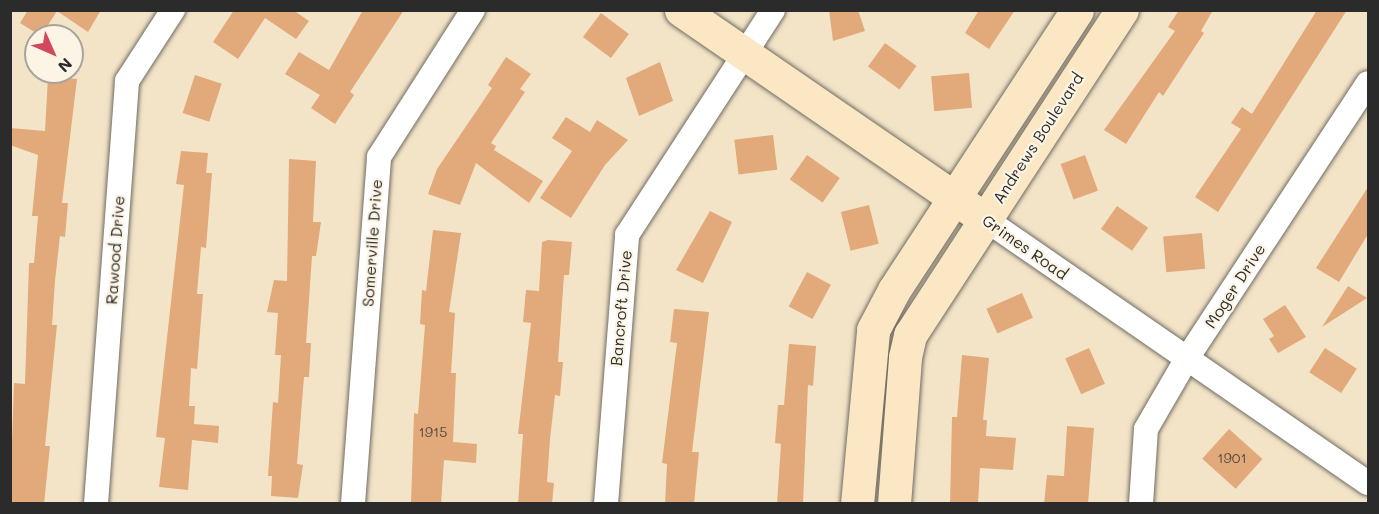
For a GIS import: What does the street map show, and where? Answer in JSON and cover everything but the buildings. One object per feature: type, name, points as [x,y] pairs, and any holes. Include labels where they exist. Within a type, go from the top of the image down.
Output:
[{"type":"street","name":"Rawood Drive","points":[[96,504],[127,81],[172,10]]},
{"type":"street","name":"Somerville Drive","points":[[353,504],[379,157],[473,10]]},
{"type":"street","name":"Grimes Road","points":[[681,10],[956,198],[1186,360],[1368,483]]},
{"type":"street","name":"Bancroft Drive","points":[[606,504],[627,236],[774,10]]},
{"type":"street","points":[[857,504],[873,330],[894,290],[1077,10]]},
{"type":"street","name":"Andrews Boulevard","points":[[894,504],[905,357],[910,335],[1122,10]]},
{"type":"street","name":"Moger Drive","points":[[1141,504],[1146,429],[1186,360],[1368,82]]}]
